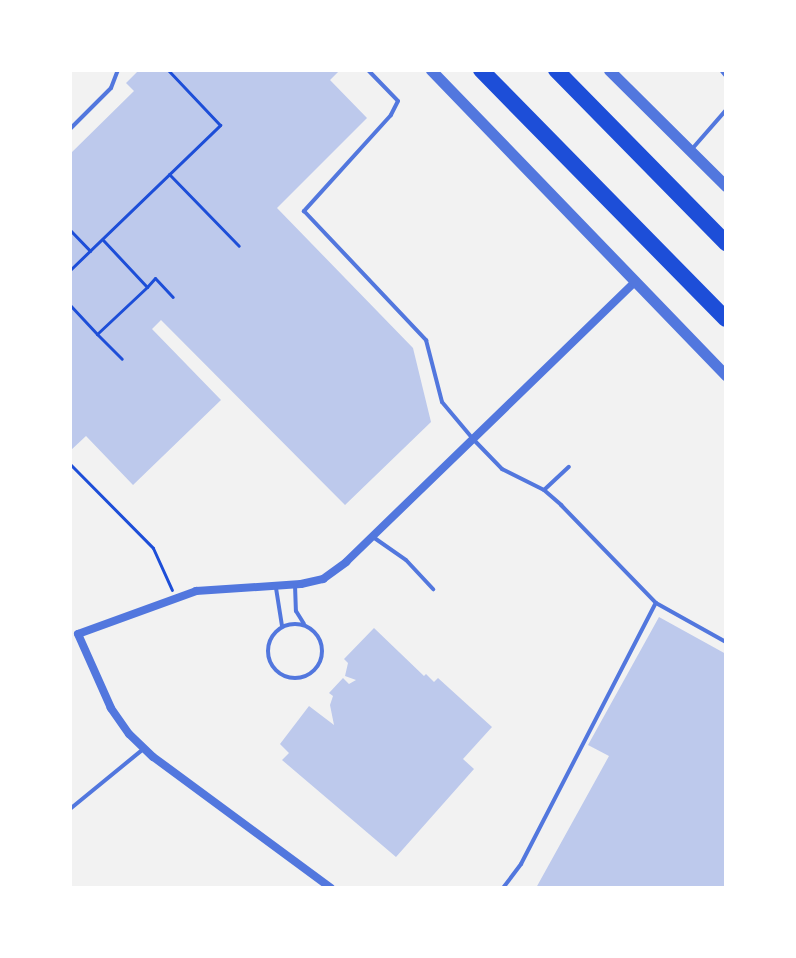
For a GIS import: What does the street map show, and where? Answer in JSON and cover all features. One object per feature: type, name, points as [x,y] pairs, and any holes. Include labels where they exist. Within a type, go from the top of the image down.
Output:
[{"type":"highway","points":[[481,70],[726,319]]},
{"type":"highway","points":[[556,70],[726,243]]},
{"type":"highway","points":[[636,151],[726,232]]},
{"type":"street","points":[[431,70],[726,376]]},
{"type":"street","points":[[609,70],[726,186]]},
{"type":"street","points":[[331,888],[144,748],[111,708],[74,636],[175,596],[196,591],[295,585],[323,579],[373,537],[635,282]]},
{"type":"lane","points":[[70,129],[111,88],[118,70]]},
{"type":"lane","points":[[368,70],[398,101],[391,115],[304,211],[426,340],[442,402],[502,469],[544,490],[656,603],[726,642]]},
{"type":"lane","points":[[721,70],[726,76]]},
{"type":"lane","points":[[690,151],[726,110]]},
{"type":"lane","points":[[544,490],[569,467]]},
{"type":"lane","points":[[373,537],[406,560],[433,589]]},
{"type":"lane","points":[[295,585],[296,611],[319,638],[322,654],[315,669],[301,677],[285,676],[269,659],[271,637],[282,627],[306,626]]},
{"type":"lane","points":[[276,586],[282,627]]},
{"type":"lane","points":[[503,888],[521,864],[656,603]]},
{"type":"lane","points":[[70,809],[144,748]]},
{"type":"path","points":[[70,270],[220,125],[168,70]]},
{"type":"path","points":[[169,174],[239,246]]},
{"type":"path","points":[[70,230],[90,251]]},
{"type":"path","points":[[103,240],[147,287]]},
{"type":"path","points":[[97,334],[155,278],[173,297]]},
{"type":"path","points":[[70,305],[122,359]]},
{"type":"path","points":[[70,464],[153,548],[175,596]]},
{"type":"building","points":[[139,70],[340,70],[330,80],[367,118],[277,208],[413,348],[431,422],[345,505],[161,320],[152,329],[221,400],[133,485],[86,436],[70,451],[70,154],[134,91],[126,83]]},
{"type":"building","points":[[659,617],[726,654],[726,888],[536,888],[609,756],[588,745]]},
{"type":"building","points":[[374,628],[424,676],[426,674],[434,682],[438,678],[492,727],[463,759],[474,769],[396,857],[282,760],[289,753],[280,744],[309,706],[334,725],[330,705],[333,696],[329,693],[343,678],[349,684],[356,680],[345,676],[348,663],[344,659]]}]
